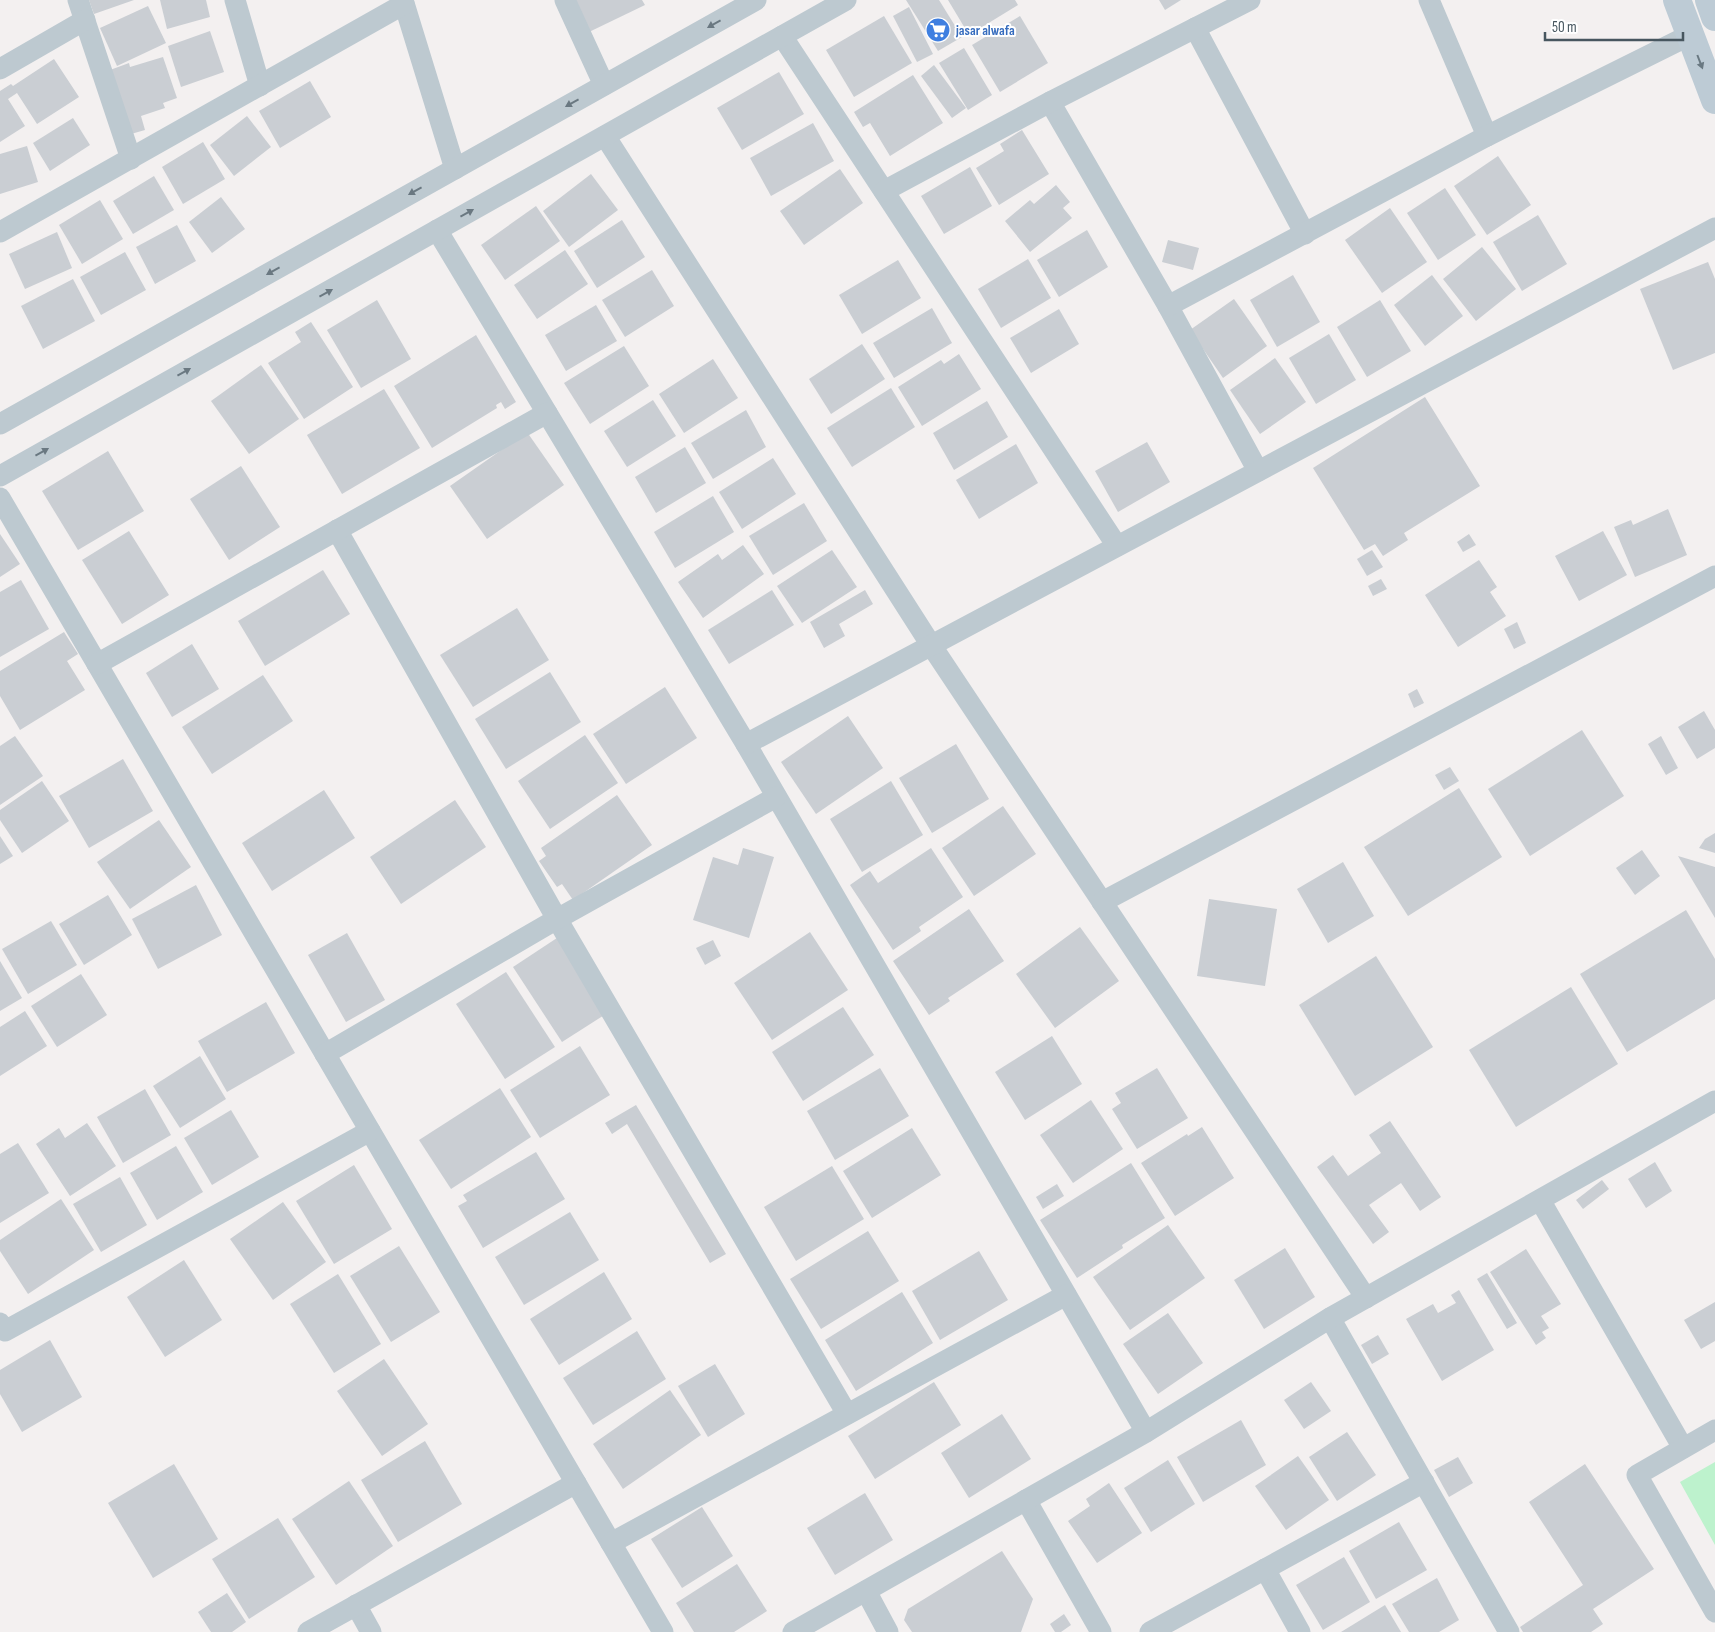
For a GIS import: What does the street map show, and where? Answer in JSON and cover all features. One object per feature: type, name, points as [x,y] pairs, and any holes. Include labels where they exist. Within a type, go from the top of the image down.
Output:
[{"type":"main road","points":[[1677,0],[1715,100]]},
{"type":"main road","points":[[1709,0],[1715,17]]},
{"type":"street","points":[[78,0],[131,159]]},
{"type":"street","points":[[235,0],[260,86]]},
{"type":"street","points":[[565,0],[604,85]]},
{"type":"street","points":[[0,424],[756,0]]},
{"type":"street","points":[[0,476],[846,0]]},
{"type":"street","points":[[884,191],[1050,102],[1250,0]]},
{"type":"street","points":[[1429,0],[1487,136]]},
{"type":"street","points":[[0,232],[260,86],[404,2],[455,169]]},
{"type":"street","points":[[0,69],[85,20]]},
{"type":"street","points":[[1195,28],[1305,234]]},
{"type":"street","points":[[1168,306],[1487,136],[1690,35]]},
{"type":"street","points":[[782,36],[1117,546]]},
{"type":"street","points":[[1050,102],[1168,306],[1258,471]]},
{"type":"street","points":[[605,136],[931,646],[1366,1298]]},
{"type":"street","points":[[746,744],[1715,228]]},
{"type":"street","points":[[437,230],[746,744],[1146,1432]]},
{"type":"street","points":[[98,664],[547,413]]},
{"type":"street","points":[[0,498],[663,1632]]},
{"type":"street","points":[[337,530],[557,919],[847,1414]]},
{"type":"street","points":[[1102,902],[1715,576]]},
{"type":"street","points":[[325,1054],[557,919],[776,797]]},
{"type":"street","points":[[793,1632],[1146,1432],[1330,1318],[1715,1101]]},
{"type":"street","points":[[0,1323],[5,1331],[370,1131]]},
{"type":"street","points":[[1540,1200],[1683,1448]]},
{"type":"street","points":[[611,1543],[1066,1295]]},
{"type":"street","points":[[1330,1318],[1509,1632]]},
{"type":"street","points":[[1715,1430],[1637,1475],[1715,1612]]},
{"type":"street","points":[[1150,1632],[1424,1482]]},
{"type":"street","points":[[308,1632],[576,1483]]},
{"type":"street","points":[[1026,1500],[1101,1632]]},
{"type":"street","points":[[1265,1569],[1300,1632]]},
{"type":"street","points":[[866,1590],[888,1632]]},
{"type":"street","points":[[356,1605],[371,1632]]},
{"type":"green space","points":[[1715,1462],[1715,1545],[1680,1482]]},
{"type":"building","points":[[89,0],[134,0],[94,14]]},
{"type":"building","points":[[160,0],[206,0],[210,17],[167,29]]},
{"type":"building","points":[[574,0],[642,0],[645,5],[589,32]]},
{"type":"building","points":[[906,0],[939,0],[962,37],[938,51]]},
{"type":"building","points":[[948,0],[1015,0],[1018,5],[969,35]]},
{"type":"building","points":[[1159,0],[1181,0],[1165,10]]},
{"type":"building","points":[[148,6],[166,43],[117,66],[100,28]]},
{"type":"building","points":[[909,7],[933,54],[917,62],[893,16]]},
{"type":"building","points":[[884,16],[912,63],[854,97],[826,50]]},
{"type":"building","points":[[1020,16],[1048,63],[1000,92],[972,45]]},
{"type":"building","points":[[210,31],[224,72],[181,87],[168,46]]},
{"type":"building","points":[[964,48],[992,95],[968,110],[939,63]]},
{"type":"building","points":[[163,57],[177,98],[163,103],[165,108],[141,116],[145,130],[131,134],[110,70],[129,63],[130,67]]},
{"type":"building","points":[[54,59],[79,97],[37,124],[17,93],[8,99],[25,126],[0,142],[0,91],[11,84],[13,86]]},
{"type":"building","points":[[934,65],[966,108],[952,118],[921,76]]},
{"type":"building","points":[[779,72],[804,114],[742,150],[717,108]]},
{"type":"building","points":[[913,75],[943,123],[890,156],[870,123],[863,127],[854,112]]},
{"type":"building","points":[[310,81],[331,117],[280,148],[259,111]]},
{"type":"building","points":[[247,116],[271,147],[234,176],[210,145]]},
{"type":"building","points":[[73,118],[90,145],[50,171],[33,143]]},
{"type":"building","points":[[813,123],[834,161],[771,196],[750,158]]},
{"type":"building","points":[[1022,130],[1049,174],[999,205],[976,168],[1004,151],[1000,144]]},
{"type":"building","points":[[203,142],[225,179],[183,204],[162,167]]},
{"type":"building","points":[[27,146],[38,182],[0,194],[0,154]]},
{"type":"building","points":[[1498,156],[1531,205],[1487,235],[1454,186]]},
{"type":"building","points":[[970,167],[992,206],[944,234],[921,196]]},
{"type":"building","points":[[840,169],[863,203],[804,245],[780,211]]},
{"type":"building","points":[[591,174],[618,210],[569,247],[543,211]]},
{"type":"building","points":[[154,176],[174,210],[133,234],[113,201]]},
{"type":"building","points":[[1056,185],[1070,202],[1063,208],[1072,218],[1030,252],[1005,221],[1030,200],[1034,204]]},
{"type":"building","points":[[1445,188],[1476,235],[1438,260],[1407,213]]},
{"type":"building","points":[[221,197],[245,229],[212,253],[189,222]]},
{"type":"building","points":[[100,200],[123,239],[82,264],[59,225]]},
{"type":"building","points":[[536,206],[560,241],[505,280],[481,245]]},
{"type":"building","points":[[1390,208],[1427,262],[1382,293],[1345,240]]},
{"type":"building","points":[[1538,215],[1567,264],[1522,291],[1493,242]]},
{"type":"building","points":[[622,220],[645,257],[597,288],[574,251]]},
{"type":"building","points":[[177,225],[196,261],[155,284],[136,247]]},
{"type":"building","points":[[1087,230],[1108,267],[1059,297],[1037,260]]},
{"type":"building","points":[[57,232],[72,268],[25,289],[9,254]]},
{"type":"building","points":[[1168,240],[1199,248],[1193,270],[1162,262]]},
{"type":"building","points":[[1482,247],[1516,289],[1476,321],[1443,279]]},
{"type":"building","points":[[565,250],[588,284],[537,319],[514,285]]},
{"type":"building","points":[[125,252],[146,290],[101,315],[80,277]]},
{"type":"building","points":[[1028,259],[1051,298],[1001,328],[978,289]]},
{"type":"building","points":[[898,260],[921,298],[862,334],[839,295]]},
{"type":"building","points":[[1708,262],[1715,279],[1715,353],[1673,370],[1640,289]]},
{"type":"building","points":[[652,270],[674,306],[625,337],[602,300]]},
{"type":"building","points":[[1293,275],[1320,322],[1277,347],[1250,300]]},
{"type":"building","points":[[1432,275],[1463,316],[1425,346],[1394,305]]},
{"type":"building","points":[[73,279],[95,321],[43,349],[21,306]]},
{"type":"building","points":[[1234,299],[1267,346],[1223,378],[1190,330]]},
{"type":"building","points":[[377,300],[411,359],[361,388],[327,330]]},
{"type":"building","points":[[1380,300],[1411,351],[1367,377],[1337,327]]},
{"type":"building","points":[[596,305],[617,341],[566,371],[545,335]]},
{"type":"building","points":[[932,308],[952,343],[894,378],[873,343]]},
{"type":"building","points":[[1059,309],[1079,344],[1031,373],[1010,338]]},
{"type":"building","points":[[311,322],[353,387],[304,419],[268,363],[301,342],[295,332]]},
{"type":"building","points":[[1329,334],[1356,380],[1316,404],[1289,358]]},
{"type":"building","points":[[476,335],[516,402],[505,409],[501,402],[496,405],[497,408],[432,448],[394,386]]},
{"type":"building","points":[[862,344],[885,379],[831,414],[809,379]]},
{"type":"building","points":[[624,346],[649,386],[590,424],[564,383]]},
{"type":"building","points":[[959,354],[981,389],[922,426],[898,387],[941,360],[944,364]]},
{"type":"building","points":[[1275,358],[1306,402],[1260,434],[1230,390]]},
{"type":"building","points":[[713,359],[738,398],[684,433],[659,394]]},
{"type":"building","points":[[261,365],[299,419],[249,454],[211,401]]},
{"type":"building","points":[[891,388],[915,427],[852,467],[827,428]]},
{"type":"building","points":[[384,389],[420,448],[342,494],[307,435]]},
{"type":"building","points":[[1425,397],[1480,486],[1404,533],[1408,540],[1383,556],[1375,544],[1364,550],[1313,468]]},
{"type":"building","points":[[653,400],[676,436],[627,467],[604,431]]},
{"type":"building","points":[[987,401],[1008,437],[954,470],[933,433]]},
{"type":"building","points":[[746,410],[766,447],[713,479],[691,443]]},
{"type":"building","points":[[527,432],[564,485],[487,539],[450,486]]},
{"type":"building","points":[[1147,442],[1170,482],[1118,512],[1095,471]]},
{"type":"building","points":[[1016,444],[1038,483],[979,519],[956,480]]},
{"type":"building","points":[[685,447],[706,483],[656,513],[635,477]]},
{"type":"building","points":[[108,451],[144,511],[78,550],[42,491]]},
{"type":"building","points":[[773,458],[796,494],[742,529],[719,492]]},
{"type":"building","points":[[241,466],[280,527],[229,560],[190,499]]},
{"type":"building","points":[[713,496],[734,532],[675,568],[654,532]]},
{"type":"building","points":[[804,503],[827,541],[773,575],[749,536]]},
{"type":"building","points":[[1668,509],[1687,555],[1635,577],[1614,527],[1631,520],[1633,525]]},
{"type":"building","points":[[129,531],[169,595],[122,624],[82,560]]},
{"type":"building","points":[[1603,531],[1627,575],[1579,601],[1555,556]]},
{"type":"building","points":[[0,534],[20,564],[0,577]]},
{"type":"building","points":[[1469,534],[1476,545],[1463,552],[1457,542]]},
{"type":"building","points":[[743,545],[764,574],[703,618],[678,582],[718,554],[722,560]]},
{"type":"building","points":[[832,550],[857,587],[802,623],[777,586]]},
{"type":"building","points":[[1372,550],[1383,567],[1367,576],[1357,559]]},
{"type":"building","points":[[1479,560],[1497,587],[1490,592],[1506,616],[1458,647],[1425,595]]},
{"type":"building","points":[[323,570],[350,614],[265,666],[238,621]]},
{"type":"building","points":[[1381,579],[1387,589],[1373,596],[1368,586]]},
{"type":"building","points":[[21,580],[49,629],[0,657],[0,592]]},
{"type":"building","points":[[772,590],[794,625],[729,664],[708,630]]},
{"type":"building","points":[[865,590],[873,604],[839,624],[845,636],[824,648],[810,622]]},
{"type":"building","points":[[517,608],[549,660],[473,707],[440,655]]},
{"type":"building","points":[[1517,622],[1526,643],[1514,649],[1504,629]]},
{"type":"building","points":[[64,632],[78,654],[67,661],[85,690],[20,730],[0,696],[0,671]]},
{"type":"building","points":[[192,644],[219,689],[172,717],[146,673]]},
{"type":"building","points":[[550,672],[581,722],[506,769],[475,719]]},
{"type":"building","points":[[263,675],[293,721],[212,774],[182,727]]},
{"type":"building","points":[[665,687],[697,738],[626,784],[593,734]]},
{"type":"building","points":[[1417,689],[1424,703],[1414,708],[1408,694]]},
{"type":"building","points":[[1704,711],[1715,730],[1715,748],[1697,759],[1678,727]]},
{"type":"building","points":[[848,716],[883,768],[816,814],[781,762]]},
{"type":"building","points":[[1582,730],[1624,796],[1530,856],[1488,789]]},
{"type":"building","points":[[585,735],[618,783],[550,829],[518,781]]},
{"type":"building","points":[[15,736],[43,776],[0,805],[0,746]]},
{"type":"building","points":[[1661,736],[1678,768],[1666,775],[1648,744]]},
{"type":"building","points":[[956,744],[989,799],[932,833],[899,778]]},
{"type":"building","points":[[123,759],[153,811],[89,848],[59,796]]},
{"type":"building","points":[[1450,767],[1459,781],[1444,790],[1435,775]]},
{"type":"building","points":[[42,781],[69,821],[22,853],[0,820],[0,810]]},
{"type":"building","points":[[891,781],[923,835],[862,872],[830,819]]},
{"type":"building","points":[[1459,788],[1502,857],[1408,916],[1364,847]]},
{"type":"building","points":[[324,790],[355,838],[272,891],[242,843]]},
{"type":"building","points":[[617,795],[652,845],[573,900],[562,884],[557,887],[539,861],[546,856],[541,848]]},
{"type":"building","points":[[455,800],[486,847],[401,904],[370,857]]},
{"type":"building","points":[[1003,806],[1036,854],[974,896],[942,848]]},
{"type":"building","points":[[159,820],[191,867],[130,909],[97,862]]},
{"type":"building","points":[[1715,833],[1715,853],[1699,848],[1705,839]]},
{"type":"building","points":[[0,836],[13,856],[0,864]]},
{"type":"building","points":[[743,848],[774,857],[749,938],[693,920],[713,857],[738,865]]},
{"type":"building","points":[[931,848],[963,897],[919,927],[921,931],[893,950],[850,885],[870,871],[878,883]]},
{"type":"building","points":[[1642,850],[1660,876],[1635,895],[1616,868]]},
{"type":"building","points":[[1678,856],[1715,867],[1715,918]]},
{"type":"building","points":[[1343,862],[1374,916],[1328,943],[1297,889]]},
{"type":"building","points":[[196,885],[222,935],[158,969],[132,919]]},
{"type":"building","points":[[108,895],[132,935],[84,965],[59,924]]},
{"type":"building","points":[[1209,899],[1277,909],[1265,986],[1197,976]]},
{"type":"building","points":[[969,909],[1004,961],[948,998],[950,1001],[929,1015],[893,961]]},
{"type":"building","points":[[1686,910],[1715,959],[1715,999],[1627,1052],[1580,974]]},
{"type":"building","points":[[51,921],[77,965],[28,994],[2,949]]},
{"type":"building","points":[[1080,927],[1119,981],[1055,1028],[1016,974]]},
{"type":"building","points":[[810,932],[848,990],[772,1040],[734,983]]},
{"type":"building","points":[[347,933],[385,1000],[346,1022],[308,955]]},
{"type":"building","points":[[560,936],[609,1012],[562,1042],[513,967]]},
{"type":"building","points":[[713,940],[721,956],[705,965],[696,948]]},
{"type":"building","points":[[1376,956],[1433,1047],[1355,1096],[1299,1005]]},
{"type":"building","points":[[0,961],[22,998],[0,1011]]},
{"type":"building","points":[[506,972],[555,1047],[505,1079],[456,1004]]},
{"type":"building","points":[[81,974],[107,1015],[57,1047],[31,1006]]},
{"type":"building","points":[[1571,987],[1618,1064],[1516,1127],[1469,1050]]},
{"type":"building","points":[[266,1002],[295,1053],[227,1092],[198,1041]]},
{"type":"building","points":[[843,1007],[874,1055],[803,1101],[772,1052]]},
{"type":"building","points":[[25,1011],[47,1046],[0,1076],[0,1027]]},
{"type":"building","points":[[1052,1036],[1082,1084],[1025,1120],[995,1072]]},
{"type":"building","points":[[580,1046],[610,1095],[540,1138],[510,1090]]},
{"type":"building","points":[[200,1056],[226,1099],[180,1128],[153,1086]]},
{"type":"building","points":[[880,1068],[909,1116],[835,1160],[807,1111]]},
{"type":"building","points":[[1157,1068],[1188,1118],[1137,1149],[1112,1109],[1121,1103],[1115,1093]]},
{"type":"building","points":[[500,1088],[531,1137],[451,1189],[419,1140]]},
{"type":"building","points":[[145,1089],[171,1135],[123,1163],[97,1117]]},
{"type":"building","points":[[1091,1100],[1123,1149],[1073,1183],[1040,1135]]},
{"type":"building","points":[[636,1105],[726,1254],[710,1263],[627,1124],[612,1134],[605,1123]]},
{"type":"building","points":[[231,1110],[259,1157],[212,1185],[184,1138]]},
{"type":"building","points":[[1390,1121],[1441,1197],[1420,1211],[1401,1183],[1369,1205],[1389,1232],[1373,1244],[1317,1167],[1333,1155],[1348,1176],[1381,1153],[1369,1135]]},
{"type":"building","points":[[87,1123],[116,1166],[70,1196],[36,1144],[59,1128],[65,1138]]},
{"type":"building","points":[[1202,1127],[1234,1178],[1175,1216],[1141,1163],[1187,1134],[1188,1136]]},
{"type":"building","points":[[912,1128],[941,1175],[872,1218],[843,1171]]},
{"type":"building","points":[[18,1143],[49,1193],[0,1223],[0,1154]]},
{"type":"building","points":[[176,1146],[203,1192],[157,1220],[130,1173]]},
{"type":"building","points":[[536,1152],[565,1199],[483,1248],[458,1206],[467,1201],[463,1195]]},
{"type":"building","points":[[1655,1162],[1672,1191],[1646,1208],[1628,1179]]},
{"type":"building","points":[[1131,1163],[1165,1218],[1122,1245],[1123,1248],[1077,1278],[1040,1220]]},
{"type":"building","points":[[354,1165],[392,1229],[334,1264],[296,1201]]},
{"type":"building","points":[[832,1166],[864,1219],[796,1261],[764,1207]]},
{"type":"building","points":[[120,1177],[147,1225],[101,1252],[73,1204]]},
{"type":"building","points":[[1602,1180],[1609,1189],[1583,1209],[1576,1200]]},
{"type":"building","points":[[1057,1184],[1064,1196],[1043,1209],[1036,1197]]},
{"type":"building","points":[[61,1199],[94,1250],[28,1294],[0,1251],[0,1240]]},
{"type":"building","points":[[283,1202],[326,1262],[273,1300],[230,1239]]},
{"type":"building","points":[[570,1212],[599,1260],[524,1305],[495,1257]]},
{"type":"building","points":[[1168,1225],[1205,1278],[1130,1330],[1093,1277]]},
{"type":"building","points":[[868,1231],[899,1281],[821,1329],[790,1279]]},
{"type":"building","points":[[399,1246],[440,1312],[391,1342],[350,1276]]},
{"type":"building","points":[[1285,1248],[1315,1297],[1264,1329],[1234,1280]]},
{"type":"building","points":[[1526,1249],[1561,1304],[1541,1316],[1549,1328],[1542,1332],[1546,1338],[1536,1345],[1490,1272]]},
{"type":"building","points":[[979,1251],[1008,1300],[940,1340],[912,1291]]},
{"type":"building","points":[[184,1260],[222,1320],[165,1357],[127,1297]]},
{"type":"building","points":[[604,1272],[632,1319],[559,1365],[530,1319]]},
{"type":"building","points":[[1487,1273],[1517,1323],[1507,1329],[1477,1279]]},
{"type":"building","points":[[338,1274],[381,1344],[334,1373],[290,1304]]},
{"type":"building","points":[[1459,1290],[1494,1350],[1442,1381],[1406,1319],[1433,1304],[1438,1313],[1456,1303],[1451,1295]]},
{"type":"building","points":[[902,1292],[933,1343],[856,1391],[825,1340]]},
{"type":"building","points":[[1715,1302],[1715,1341],[1701,1349],[1684,1320]]},
{"type":"building","points":[[1168,1313],[1203,1363],[1158,1394],[1123,1344]]},
{"type":"building","points":[[637,1331],[666,1379],[593,1425],[563,1378]]},
{"type":"building","points":[[1378,1335],[1389,1354],[1372,1364],[1361,1345]]},
{"type":"building","points":[[50,1340],[82,1397],[22,1432],[0,1394],[0,1370]]},
{"type":"building","points":[[384,1359],[428,1424],[382,1456],[337,1391]]},
{"type":"building","points":[[715,1364],[745,1414],[708,1437],[678,1386]]},
{"type":"building","points":[[934,1382],[961,1425],[875,1479],[848,1436]]},
{"type":"building","points":[[1311,1382],[1331,1411],[1304,1429],[1284,1400]]},
{"type":"building","points":[[670,1390],[701,1435],[623,1489],[593,1444]]},
{"type":"building","points":[[1002,1414],[1031,1459],[969,1498],[941,1453]]},
{"type":"building","points":[[1241,1420],[1266,1465],[1203,1502],[1177,1457]]},
{"type":"building","points":[[1347,1432],[1376,1475],[1337,1501],[1309,1457]]},
{"type":"building","points":[[425,1441],[462,1504],[398,1542],[361,1480]]},
{"type":"building","points":[[1298,1456],[1329,1500],[1286,1530],[1255,1486]]},
{"type":"building","points":[[1458,1457],[1473,1483],[1449,1497],[1434,1470]]},
{"type":"building","points":[[1168,1460],[1195,1504],[1151,1532],[1124,1488]]},
{"type":"building","points":[[174,1464],[218,1539],[153,1578],[108,1503]]},
{"type":"building","points":[[1585,1464],[1654,1569],[1593,1609],[1603,1624],[1591,1632],[1523,1632],[1520,1627],[1583,1585],[1529,1502]]},
{"type":"building","points":[[349,1481],[393,1546],[336,1585],[292,1519]]},
{"type":"building","points":[[1109,1483],[1142,1533],[1097,1563],[1068,1521],[1090,1506],[1086,1499]]},
{"type":"building","points":[[865,1493],[893,1540],[835,1575],[807,1528]]},
{"type":"building","points":[[702,1507],[733,1556],[682,1588],[651,1539]]},
{"type":"building","points":[[278,1518],[315,1577],[249,1619],[212,1559]]},
{"type":"building","points":[[1399,1522],[1427,1570],[1376,1599],[1349,1551]]},
{"type":"building","points":[[1002,1551],[1033,1599],[1021,1632],[912,1632],[904,1620],[908,1609]]},
{"type":"building","points":[[1344,1557],[1370,1602],[1323,1630],[1296,1585]]},
{"type":"building","points":[[737,1564],[767,1611],[734,1632],[694,1632],[676,1603]]},
{"type":"building","points":[[1437,1578],[1459,1620],[1439,1632],[1409,1632],[1392,1604]]},
{"type":"building","points":[[227,1593],[246,1622],[232,1632],[211,1632],[198,1612]]},
{"type":"building","points":[[1385,1605],[1401,1632],[1341,1632]]},
{"type":"building","points":[[1064,1614],[1071,1625],[1061,1632],[1055,1632],[1050,1624]]},
{"type":"place","name":"jasar alwafa","points":[[938,30]]}]
